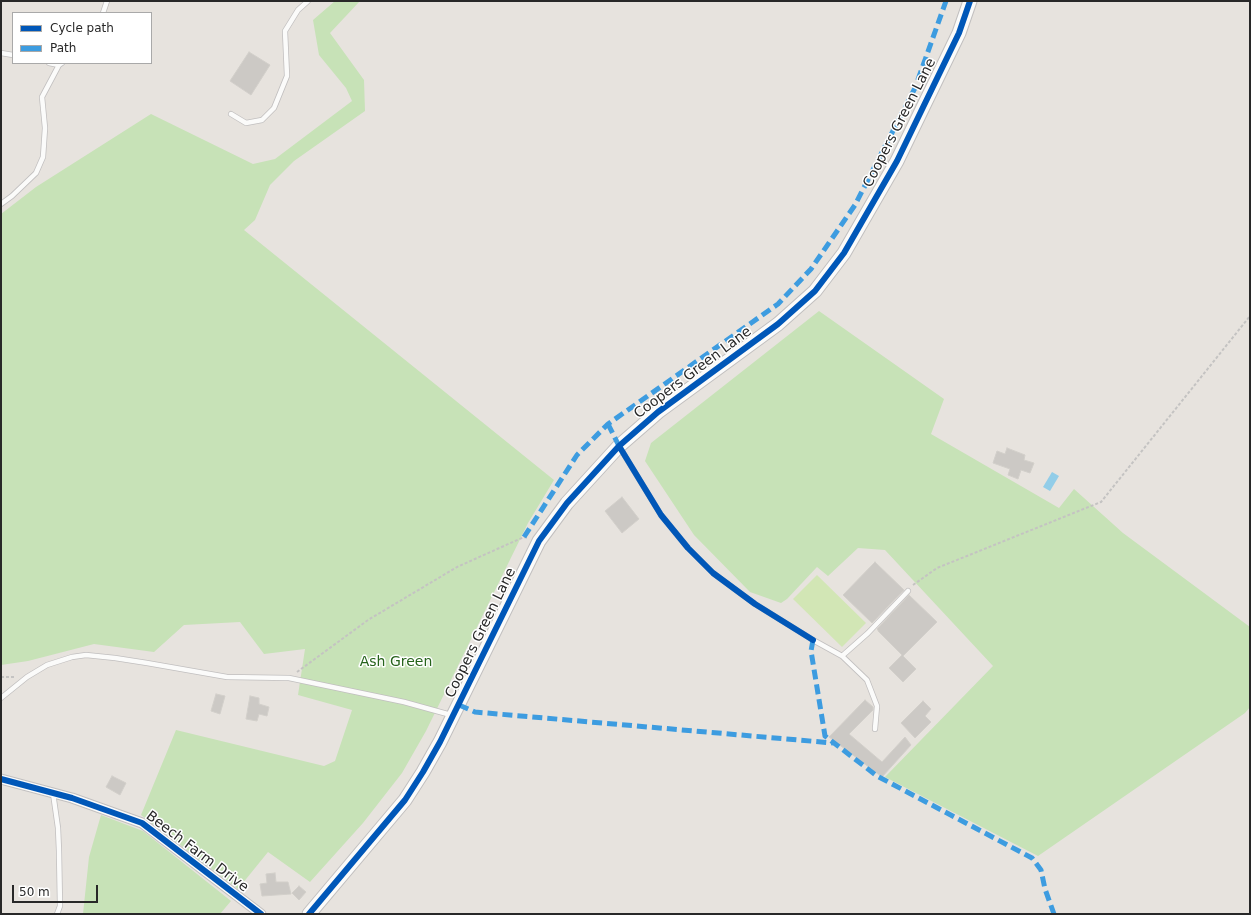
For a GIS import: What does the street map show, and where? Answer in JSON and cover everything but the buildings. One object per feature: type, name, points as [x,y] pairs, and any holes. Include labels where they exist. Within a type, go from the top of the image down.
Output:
[{"type":"street","name":"Coopers Green Lane","points":[[309,914],[406,800],[440,742],[539,541],[567,503],[619,446],[658,412],[778,324],[815,291],[844,253],[897,160],[959,33],[970,1]]},
{"type":"street","name":"Beech Farm Drive","points":[[1,779],[72,798],[142,823],[261,914]]},
{"type":"lane","points":[[103,12],[107,1]]},
{"type":"lane","points":[[231,114],[246,123],[262,120],[274,108],[287,76],[285,31],[298,10],[308,1]]},
{"type":"lane","points":[[1,53],[12,55]]},
{"type":"lane","points":[[1,204],[12,196],[36,173],[43,157],[45,128],[42,96],[60,64]]},
{"type":"lane","points":[[619,446],[661,515],[688,548],[713,573],[755,604],[842,656],[867,680],[877,706],[875,728]]},
{"type":"lane","points":[[842,656],[868,633],[908,591]]},
{"type":"lane","points":[[1,698],[27,677],[47,665],[72,657],[86,655],[147,663],[227,677],[288,678],[404,702],[453,716]]},
{"type":"lane","points":[[53,793],[58,828],[59,851],[60,906],[57,914]]},
{"type":"path","points":[[908,591],[916,582],[937,568],[1101,502],[1250,316]]},
{"type":"path","points":[[288,678],[368,620],[457,567],[524,537],[539,541]]},
{"type":"green space","name":"Ash Green","points":[[335,1],[360,1],[330,33],[364,80],[365,111],[294,161],[270,185],[255,220],[244,230],[554,480],[528,523],[426,731],[402,773],[363,823],[310,882],[268,852],[238,889],[141,815],[176,730],[324,766],[335,761],[352,710],[298,695],[305,649],[264,654],[240,622],[184,625],[154,652],[94,644],[28,661],[1,665],[1,214],[36,187],[151,114],[253,164],[275,159],[352,101],[346,88],[319,55],[313,20]]},
{"type":"green space","points":[[819,311],[944,399],[931,434],[1059,508],[1074,489],[1123,533],[1250,627],[1250,707],[1245,713],[1038,856],[885,777],[993,666],[885,550],[858,548],[828,576],[817,567],[787,599],[781,603],[750,592],[694,535],[645,461],[651,443]]},
{"type":"green space","points":[[817,575],[866,623],[842,647],[793,599]]},
{"type":"green space","points":[[101,815],[143,831],[231,901],[220,914],[83,914],[89,857]]},
{"type":"water","points":[[1052,472],[1059,476],[1050,491],[1043,487]]},
{"type":"marked path","points":[[524,537],[577,455],[608,424],[778,304],[811,269],[855,205],[915,88],[946,1]]},
{"type":"marked path","points":[[608,424],[619,446]]},
{"type":"marked path","points":[[813,640],[811,651],[825,736],[877,776],[1032,858],[1041,870],[1045,889],[1054,914]]},
{"type":"marked path","points":[[459,705],[475,712],[833,743]]},
{"type":"cycle path","points":[[309,914],[405,800],[423,772],[440,742],[539,541],[567,503],[619,446],[658,412],[778,324],[815,291],[844,253],[897,161],[959,33],[970,1]]},
{"type":"cycle path","points":[[619,446],[661,515],[688,548],[713,573],[755,604],[813,640]]},
{"type":"cycle path","points":[[1,779],[72,798],[142,823],[261,914]]}]
